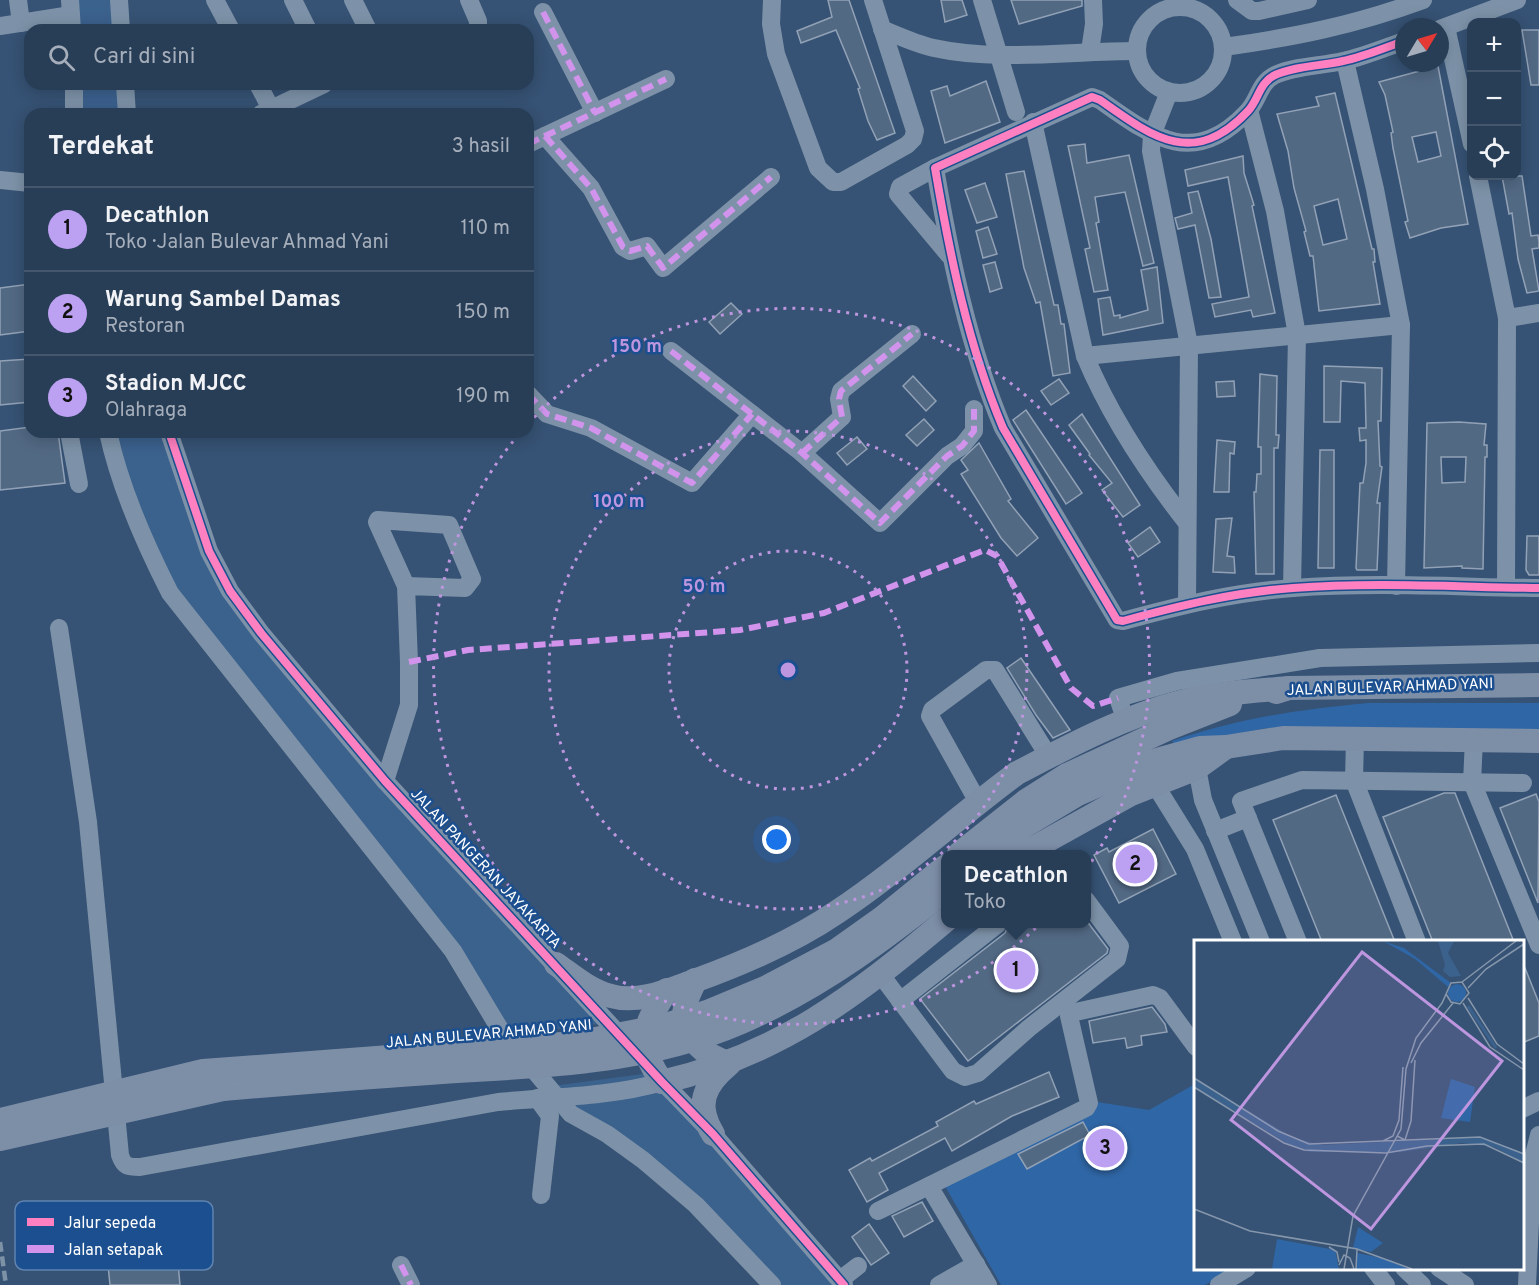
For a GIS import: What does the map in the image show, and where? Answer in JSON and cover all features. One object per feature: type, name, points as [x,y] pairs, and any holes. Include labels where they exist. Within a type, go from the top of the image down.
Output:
[{"type":"main road","name":"JALAN BULEVAR AHMAD YANI","points":[[996,850],[1073,784],[1206,713],[1289,688],[1539,685]]},
{"type":"main road","points":[[556,964],[595,990],[611,997],[628,998],[667,990],[695,981],[748,961],[836,913],[866,893],[1017,773],[1049,757],[1122,710],[1233,692],[1289,688]]},
{"type":"main road","name":"JALAN BULEVAR AHMAD YANI","points":[[965,850],[1026,801],[1073,784],[1200,748],[1226,747],[1283,738],[1539,741]]},
{"type":"main road","points":[[1048,849],[1154,783],[1197,768],[1226,747]]},
{"type":"main road","name":"JALAN BULEVAR AHMAD YANI","points":[[0,1120],[203,1071],[575,1043],[663,1026],[707,1012],[767,987],[837,950],[882,918],[941,869]]},
{"type":"main road","points":[[0,1139],[223,1089],[580,1064],[638,1054],[722,1030],[793,997],[858,959],[941,893]]},
{"type":"main road","points":[[667,990],[647,1021],[645,1036],[654,1084],[730,1064],[794,1034],[880,975],[941,923]]},
{"type":"main road","points":[[695,981],[685,1005],[684,1020],[690,1034],[713,1059],[730,1064]]},
{"type":"main road","points":[[713,1134],[705,1121],[706,1092],[710,1080],[730,1064]]},
{"type":"street","points":[[18,0],[21,23]]},
{"type":"street","points":[[119,0],[121,24]]},
{"type":"street","points":[[215,0],[228,24]]},
{"type":"street","points":[[293,0],[305,24]]},
{"type":"street","points":[[353,0],[365,24]]},
{"type":"street","points":[[469,0],[478,24]]},
{"type":"street","points":[[772,0],[771,24],[776,54],[818,168],[833,182],[841,182],[907,145],[913,139],[914,123],[873,0]]},
{"type":"street","points":[[982,0],[1016,112]]},
{"type":"street","points":[[1089,51],[1094,24],[1093,0]]},
{"type":"street","points":[[1237,0],[1252,11],[1259,11],[1308,0]]},
{"type":"street","points":[[1224,47],[1302,36],[1354,23],[1423,0]]},
{"type":"street","points":[[1449,26],[1517,0]]},
{"type":"street","points":[[1185,6],[1206,15],[1220,32],[1224,47],[1223,61],[1208,84],[1189,92],[1168,92],[1156,86],[1146,77],[1139,64],[1136,51],[1138,36],[1145,23],[1157,13],[1170,7],[1185,6]]},
{"type":"street","points":[[543,12],[595,113]]},
{"type":"street","points":[[0,26],[71,15]]},
{"type":"street","points":[[882,29],[933,48],[999,54],[1136,51]]},
{"type":"street","points":[[950,256],[898,194],[900,187],[935,168],[1033,122],[1092,98],[1100,100],[1152,135],[1185,143],[1207,141],[1223,132],[1249,110],[1261,86],[1278,74],[1346,61],[1395,44]]},
{"type":"street","points":[[1449,52],[1468,126]]},
{"type":"street","points":[[1346,61],[1380,213],[1401,325],[1396,586]]},
{"type":"street","points":[[534,141],[666,79]]},
{"type":"street","points":[[74,90],[74,108]]},
{"type":"street","points":[[125,90],[127,108]]},
{"type":"street","points":[[260,90],[265,108]]},
{"type":"street","points":[[274,108],[312,90]]},
{"type":"street","points":[[1168,92],[1152,135],[1153,171],[1189,345],[1187,604]]},
{"type":"street","points":[[1249,110],[1275,211],[1297,335],[1292,588]]},
{"type":"street","points":[[1033,122],[1085,356],[1098,386],[1131,444],[1187,523]]},
{"type":"street","points":[[545,136],[591,188],[623,247],[630,251],[648,246],[663,268],[771,177]]},
{"type":"street","points":[[935,168],[950,256],[990,399],[1003,428],[1113,616],[1123,621],[1187,604],[1292,588],[1396,586],[1539,588]]},
{"type":"street","points":[[0,180],[24,182]]},
{"type":"street","points":[[1479,180],[1507,318],[1506,587]]},
{"type":"street","points":[[1507,318],[1539,313]]},
{"type":"street","points":[[1085,356],[1401,325]]},
{"type":"street","points":[[802,453],[842,417],[839,399],[841,391],[912,333]]},
{"type":"street","points":[[671,351],[802,453],[880,522],[947,456],[962,446],[974,431],[974,409]]},
{"type":"street","points":[[534,400],[547,414],[591,428],[692,483],[752,414]]},
{"type":"street","points":[[70,438],[79,484]]},
{"type":"street","points":[[110,438],[137,521],[170,593],[453,951],[501,1031],[571,1114],[625,1147],[696,1205],[772,1285]]},
{"type":"street","name":"JALAN PANGERAN JAYAKARTA","points":[[174,438],[209,552],[230,591],[261,633],[385,781],[556,964],[654,1084],[713,1134],[842,1283]]},
{"type":"street","points":[[385,781],[409,705],[406,586],[377,527],[378,520],[445,522],[449,525],[472,579],[469,584],[465,588],[406,586]]},
{"type":"street","points":[[59,628],[88,822],[120,1155],[123,1164],[128,1167],[140,1167],[498,1102],[654,1084]]},
{"type":"street","points":[[1122,710],[1177,681],[1320,658],[1539,653]]},
{"type":"street","points":[[978,802],[930,716],[932,710],[986,670],[995,670],[1049,757]]},
{"type":"street","points":[[1355,739],[1354,780],[1416,940]]},
{"type":"street","points":[[1474,740],[1472,782],[1539,945]]},
{"type":"street","points":[[1197,768],[1203,800],[1260,940]]},
{"type":"street","points":[[1298,940],[1241,801],[1302,780],[1522,783]]},
{"type":"street","points":[[1154,783],[1195,849],[1232,940]]},
{"type":"street","points":[[1215,831],[1248,818]]},
{"type":"street","points":[[880,975],[953,1071],[965,1077],[978,1073],[1029,1028],[1117,959],[1120,946],[1091,907]]},
{"type":"street","points":[[900,1001],[993,928]]},
{"type":"street","points":[[878,1211],[1086,1108],[1089,1103],[1069,1016],[1071,1012],[1154,995],[1160,998],[1194,1044]]},
{"type":"street","points":[[537,1098],[550,1116],[541,1194]]},
{"type":"street","points":[[1524,1108],[1539,1101]]},
{"type":"street","points":[[1527,1285],[1525,1219],[1533,1159],[1539,1135]]},
{"type":"street","points":[[930,1186],[982,1275]]},
{"type":"street","points":[[401,1265],[411,1285]]},
{"type":"street","points":[[842,1283],[858,1266]]},
{"type":"street","points":[[1219,1285],[1245,1270]]},
{"type":"street","points":[[1374,1270],[1386,1285]]},
{"type":"street","points":[[1405,1270],[1422,1285]]},
{"type":"street","points":[[1441,1270],[1465,1285]]},
{"type":"street","points":[[939,1285],[982,1275]]},
{"type":"street","points":[[966,1285],[982,1275]]},
{"type":"shaded area","points":[[70,0],[119,0],[121,24],[72,24]]},
{"type":"shaded area","points":[[74,90],[125,90],[127,108],[74,108]]},
{"type":"shaded area","points":[[110,438],[171,438],[209,552],[261,633],[844,1285],[772,1285],[726,1235],[571,1114],[453,951],[170,593]]},
{"type":"shaded area","points":[[1368,703],[1539,703],[1539,730],[1267,728],[1175,746],[1172,741],[1221,726],[1268,716]]},
{"type":"shaded area","points":[[1194,1085],[1194,1270],[1233,1270],[1205,1285],[1001,1285],[945,1186],[1097,1102],[1149,1110]]},
{"type":"pier","points":[[608,1022],[657,1072],[545,1087],[499,1034],[581,1027]]},
{"type":"building","points":[[828,0],[849,0],[895,133],[877,140],[868,121],[858,89],[860,88],[836,30],[801,43],[797,31],[832,17]]},
{"type":"building","points":[[941,0],[962,0],[967,15],[945,22]]},
{"type":"building","points":[[1011,0],[1082,0],[1082,6],[1019,24]]},
{"type":"building","points":[[1522,30],[1539,30],[1539,85],[1531,85]]},
{"type":"building","points":[[1416,72],[1439,72],[1468,224],[1441,228],[1410,238],[1405,222],[1408,221],[1385,95],[1379,82]],"holes":[[[1436,132],[1441,156],[1418,162],[1412,137]]]},
{"type":"building","points":[[986,81],[1000,122],[945,143],[931,91],[947,86],[950,96]]},
{"type":"building","points":[[1335,93],[1372,249],[1374,249],[1375,262],[1373,262],[1380,304],[1319,311],[1313,256],[1310,256],[1288,151],[1277,114],[1319,106],[1316,97]],"holes":[[[1338,199],[1347,239],[1323,245],[1314,206]]]},
{"type":"building","points":[[1085,144],[1087,163],[1129,155],[1154,263],[1143,266],[1125,192],[1095,197],[1099,222],[1096,223],[1108,290],[1094,292],[1085,249],[1090,248],[1068,146]]},
{"type":"building","points":[[1243,156],[1244,173],[1254,205],[1252,206],[1275,313],[1253,317],[1251,310],[1215,317],[1212,304],[1249,297],[1228,177],[1188,186],[1185,170]]},
{"type":"building","points":[[1024,171],[1054,305],[1058,305],[1061,324],[1064,324],[1070,373],[1053,376],[1040,302],[1036,303],[1024,268],[1006,174]]},
{"type":"building","points":[[1522,176],[1531,236],[1538,235],[1539,248],[1532,249],[1539,291],[1527,293],[1518,259],[1512,213],[1509,214],[1503,180],[1521,180]]},
{"type":"building","points":[[985,183],[997,217],[977,223],[965,190]]},
{"type":"building","points":[[1198,191],[1211,239],[1221,297],[1209,298],[1195,225],[1178,229],[1175,218],[1192,213],[1188,193]]},
{"type":"building","points":[[988,227],[997,254],[983,258],[976,231]]},
{"type":"building","points":[[995,262],[1002,288],[990,292],[983,265]]},
{"type":"building","points":[[1157,267],[1163,323],[1103,335],[1098,299],[1110,297],[1114,316],[1120,315],[1120,318],[1148,310],[1141,270]]},
{"type":"building","points":[[24,285],[24,332],[0,335],[0,288]]},
{"type":"building","points":[[731,303],[742,314],[720,334],[709,322]]},
{"type":"building","points":[[24,359],[24,403],[0,405],[0,361]]},
{"type":"building","points":[[1324,366],[1382,368],[1381,421],[1378,421],[1380,466],[1382,467],[1377,503],[1380,503],[1377,570],[1357,570],[1356,568],[1360,483],[1363,483],[1366,463],[1366,440],[1360,441],[1359,428],[1366,428],[1365,383],[1341,381],[1340,422],[1324,422]]},
{"type":"building","points":[[1260,374],[1277,376],[1276,435],[1279,435],[1278,448],[1274,448],[1274,574],[1256,574],[1254,492],[1256,492],[1257,474],[1261,474],[1261,447],[1258,447]]},
{"type":"building","points":[[913,376],[936,401],[926,411],[903,386]]},
{"type":"building","points":[[1059,379],[1069,393],[1051,405],[1041,391]]},
{"type":"building","points":[[1234,381],[1235,396],[1217,397],[1216,382]]},
{"type":"building","points":[[1026,410],[1082,493],[1066,504],[1013,420]]},
{"type":"building","points":[[1082,414],[1140,505],[1123,517],[1102,490],[1112,483],[1089,455],[1069,425]]},
{"type":"building","points":[[924,419],[934,430],[917,446],[906,435]]},
{"type":"building","points":[[1427,423],[1486,424],[1483,569],[1462,568],[1462,566],[1424,568]],"holes":[[[1441,457],[1466,457],[1465,482],[1442,483]]]},
{"type":"building","points":[[24,428],[24,438],[59,438],[65,483],[0,490],[0,431]]},
{"type":"building","points":[[857,437],[867,449],[847,465],[837,453]]},
{"type":"building","points":[[1217,440],[1235,442],[1234,454],[1230,453],[1229,492],[1214,492]]},
{"type":"building","points":[[979,443],[1011,499],[1008,501],[1038,538],[1017,556],[1001,538],[961,474],[968,470],[961,460]]},
{"type":"building","points":[[1320,450],[1334,450],[1334,568],[1318,568]]},
{"type":"building","points":[[1232,518],[1227,556],[1234,557],[1235,573],[1213,572],[1216,519]]},
{"type":"building","points":[[1150,527],[1160,542],[1138,557],[1128,543]]},
{"type":"building","points":[[1527,536],[1539,536],[1539,575],[1529,575],[1526,570]]},
{"type":"building","points":[[1021,658],[1070,730],[1053,738],[1036,715],[1007,668]]},
{"type":"building","points":[[1444,793],[1455,793],[1513,940],[1432,940],[1383,817]]},
{"type":"building","points":[[1536,794],[1539,802],[1538,903],[1500,808]]},
{"type":"building","points":[[1336,795],[1394,940],[1321,940],[1273,820]]},
{"type":"building","points":[[1153,829],[1176,874],[1119,903],[1094,855],[1107,848],[1109,852]]},
{"type":"building","points":[[1091,927],[1108,949],[1107,953],[968,1061],[920,999],[1005,933],[1007,928]]},
{"type":"building","points":[[1524,966],[1539,1003],[1539,1036],[1524,1042]]},
{"type":"building","points":[[1152,1007],[1165,1024],[1167,1032],[1141,1036],[1142,1045],[1127,1048],[1125,1038],[1093,1043],[1089,1021]]},
{"type":"building","points":[[1049,1072],[1059,1097],[1012,1116],[952,1151],[945,1138],[879,1173],[888,1190],[867,1202],[849,1170],[870,1158],[872,1161],[938,1126],[936,1122],[974,1101],[976,1104]]},
{"type":"building","points":[[1083,1122],[1090,1135],[1027,1169],[1018,1154]]},
{"type":"building","points":[[922,1202],[933,1221],[904,1237],[892,1216]]},
{"type":"building","points":[[869,1224],[889,1253],[871,1265],[852,1237]]},
{"type":"building","points":[[108,1270],[179,1270],[180,1285],[110,1285]]},
{"type":"railway","points":[[0,1242],[6,1285]]},
{"type":"marked path","points":[[543,12],[595,113]]},
{"type":"marked path","points":[[534,141],[666,79]]},
{"type":"marked path","points":[[545,136],[591,188],[623,247],[630,251],[647,246],[663,268],[771,177]]},
{"type":"marked path","points":[[802,453],[842,417],[839,399],[841,391],[912,334]]},
{"type":"marked path","points":[[671,351],[802,453],[880,523],[947,456],[962,446],[974,431],[974,409]]},
{"type":"marked path","points":[[534,400],[547,414],[591,428],[692,483],[752,414]]},
{"type":"marked path","points":[[409,662],[468,650],[740,630],[824,613],[985,550],[997,556],[1071,688],[1093,706],[1118,698]]},
{"type":"marked path","points":[[401,1265],[411,1285]]},
{"type":"cycle path","points":[[1395,44],[1351,59],[1275,75],[1262,87],[1248,111],[1228,129],[1209,139],[1191,143],[1173,141],[1155,135],[1092,97],[935,168],[947,234],[970,332],[1003,428],[1117,620],[1123,621],[1228,596],[1293,588],[1385,585],[1539,588]]},
{"type":"cycle path","points":[[171,438],[209,551],[230,591],[261,633],[385,781],[662,1082],[713,1134],[844,1285]]},
{"type":"place","name":"Warung Sambel Damas","points":[[1135,864]]},
{"type":"place","name":"Decathlon","points":[[1016,970]]},
{"type":"place","name":"Stadion MJCC","points":[[1105,1148]]}]
